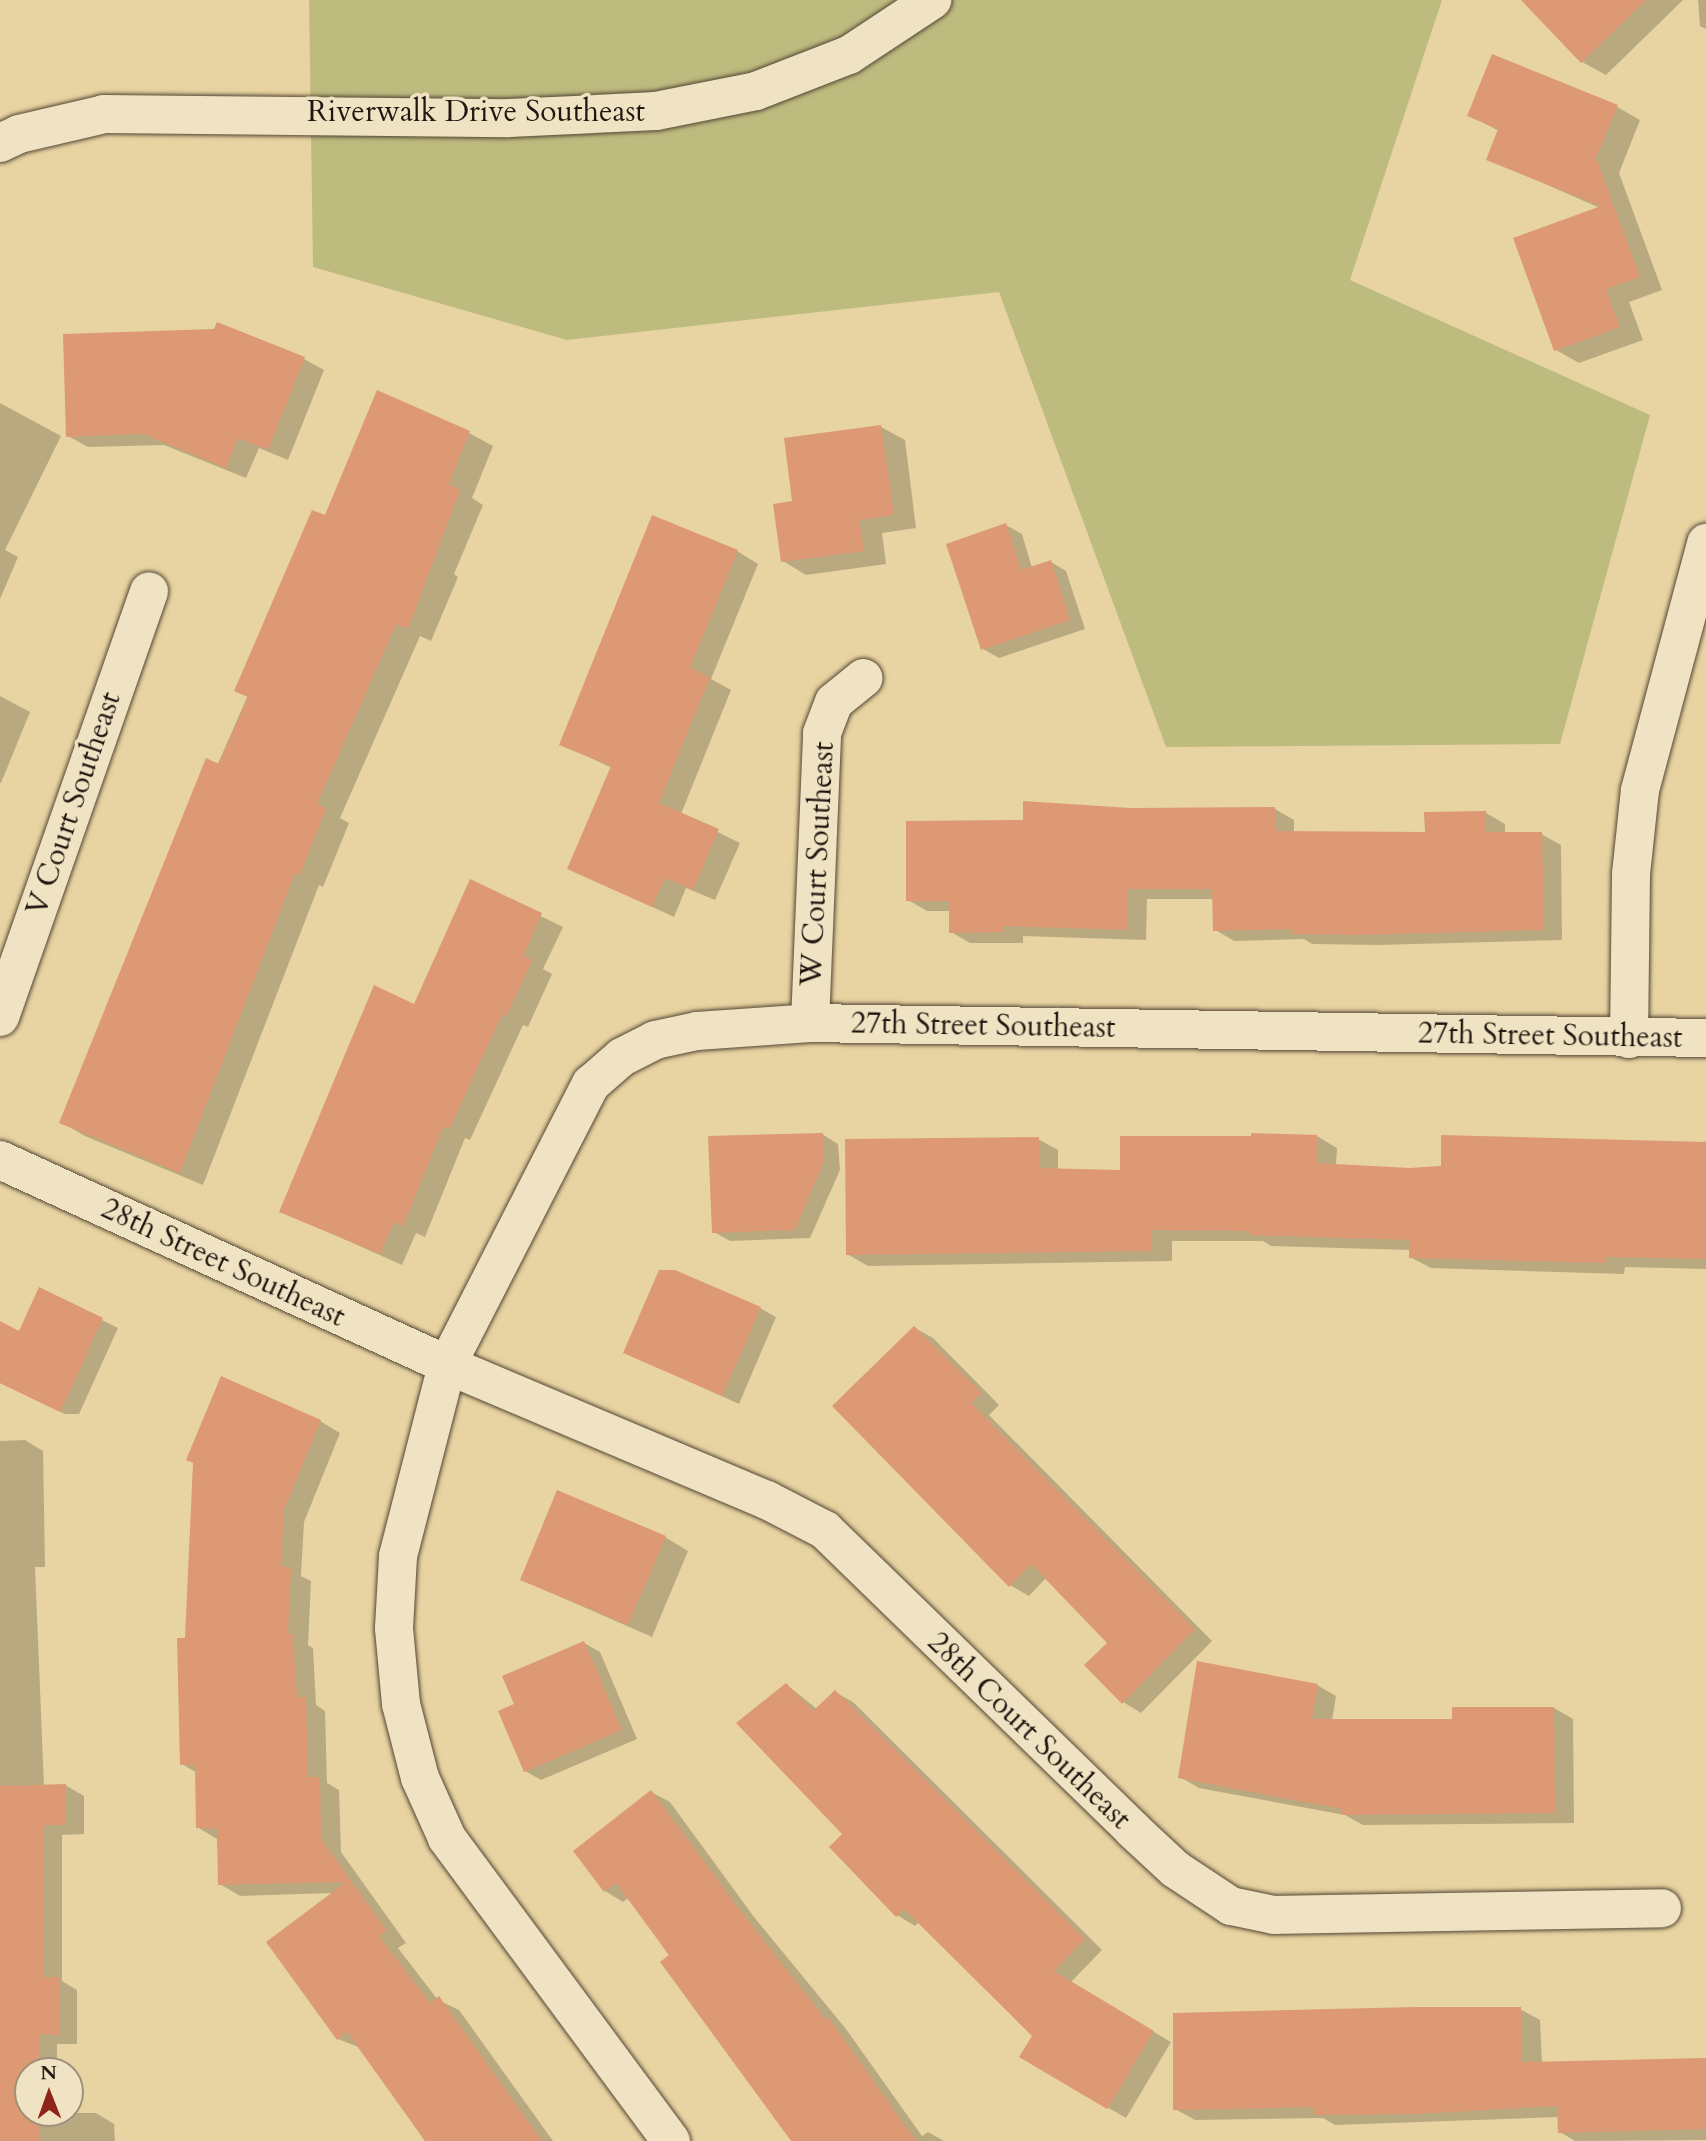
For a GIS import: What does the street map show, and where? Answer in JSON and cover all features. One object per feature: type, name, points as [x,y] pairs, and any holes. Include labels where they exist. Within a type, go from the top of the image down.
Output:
[{"type":"street","name":"Riverwalk Drive Southeast","points":[[0,143],[19,134],[104,114],[509,118],[656,111],[756,91],[849,55],[932,0]]},
{"type":"street","points":[[1629,1039],[1632,874],[1640,790],[1673,654],[1706,543]]},
{"type":"street","name":"V Court Southeast","points":[[0,1017],[149,591]]},
{"type":"street","name":"W Court Southeast","points":[[810,1023],[822,733],[834,702],[863,678]]},
{"type":"street","name":"27th Street Southeast","points":[[671,2141],[447,1839],[420,1778],[400,1691],[394,1629],[398,1556],[447,1365],[591,1084],[622,1056],[655,1040],[696,1031],[810,1023],[1629,1039],[1706,1038]]},
{"type":"street","name":"28th Street Southeast","points":[[0,1160],[447,1365]]},
{"type":"street","name":"28th Court Southeast","points":[[447,1365],[767,1500],[825,1530],[1175,1869],[1231,1906],[1274,1915],[1662,1908]]},
{"type":"shaded area","points":[[309,0],[1442,0],[1350,280],[1650,415],[1560,744],[1166,747],[999,292],[567,340],[313,267]]},
{"type":"building","points":[[1521,0],[1646,0],[1581,63]]},
{"type":"building","points":[[1492,54],[1618,105],[1596,158],[1640,277],[1606,289],[1620,327],[1554,351],[1513,238],[1601,206],[1486,160],[1498,129],[1467,116]]},
{"type":"building","points":[[217,322],[305,357],[268,450],[238,438],[226,468],[143,434],[66,437],[63,334],[214,329]]},
{"type":"building","points":[[377,390],[470,431],[449,484],[460,490],[408,629],[396,624],[317,804],[326,808],[300,875],[295,873],[180,1173],[59,1123],[206,758],[219,764],[248,697],[234,691],[312,510],[325,515]]},
{"type":"building","points":[[881,425],[894,515],[859,520],[864,551],[781,562],[773,504],[792,501],[784,438]]},
{"type":"building","points":[[652,515],[738,550],[690,668],[710,677],[659,803],[719,829],[693,890],[665,878],[652,907],[567,869],[611,766],[559,745]]},
{"type":"building","points":[[1006,523],[1021,570],[1051,560],[1070,620],[981,650],[946,544]]},
{"type":"building","points":[[1023,801],[1130,808],[1275,807],[1275,831],[1425,832],[1424,812],[1486,811],[1486,832],[1542,832],[1544,930],[1358,935],[1291,934],[1291,929],[1213,931],[1212,889],[1128,889],[1128,930],[1004,926],[1004,932],[949,933],[949,901],[906,901],[906,821],[1023,820]]},
{"type":"building","points":[[470,879],[542,913],[523,956],[532,960],[506,1016],[502,1014],[449,1129],[443,1127],[403,1226],[394,1222],[380,1254],[279,1212],[374,985],[414,1004]]},
{"type":"building","points":[[823,1133],[824,1161],[795,1230],[712,1233],[708,1136]]},
{"type":"building","points":[[1251,1133],[1317,1135],[1317,1163],[1410,1168],[1441,1166],[1441,1135],[1706,1142],[1706,1259],[1605,1257],[1605,1263],[1409,1258],[1409,1240],[1249,1235],[1249,1231],[1152,1230],[1152,1251],[846,1255],[845,1139],[1039,1137],[1039,1168],[1120,1170],[1120,1136],[1251,1136]]},
{"type":"building","points":[[659,1270],[675,1270],[761,1307],[722,1396],[623,1353]]},
{"type":"building","points":[[39,1287],[103,1318],[60,1412],[0,1383],[0,1321],[19,1331]]},
{"type":"building","points":[[914,1326],[982,1393],[971,1403],[1195,1629],[1122,1704],[1084,1665],[1107,1643],[1031,1564],[1009,1587],[832,1406]]},
{"type":"building","points":[[221,1376],[321,1420],[284,1510],[281,1566],[291,1568],[288,1634],[293,1634],[297,1697],[306,1697],[308,1777],[320,1777],[321,1839],[387,1931],[379,1936],[430,2003],[439,1996],[542,2141],[425,2141],[347,2032],[337,2040],[266,1942],[346,1882],[218,1885],[217,1829],[196,1828],[195,1765],[180,1765],[177,1638],[185,1638],[193,1463],[186,1460]]},
{"type":"building","points":[[557,1490],[666,1536],[628,1625],[520,1580]]},
{"type":"building","points":[[584,1641],[622,1730],[524,1772],[498,1711],[514,1704],[502,1676]]},
{"type":"building","points":[[1197,1661],[1318,1684],[1312,1719],[1452,1719],[1452,1707],[1554,1707],[1555,1813],[1342,1815],[1342,1809],[1178,1778]]},
{"type":"building","points":[[786,1683],[813,1711],[835,1690],[1085,1939],[1054,1971],[1154,2031],[1107,2109],[1019,2057],[1032,2036],[904,1909],[896,1917],[829,1847],[842,1834],[736,1723]]},
{"type":"building","points":[[66,1784],[66,1825],[44,1825],[44,1977],[60,1977],[60,2035],[39,2034],[39,2057],[14,2057],[14,2127],[39,2127],[39,2141],[0,2141],[0,1786]]},
{"type":"building","points":[[651,1790],[736,1905],[825,2019],[828,2017],[916,2141],[791,2141],[660,1962],[669,1955],[616,1883],[604,1892],[573,1851]]},
{"type":"building","points":[[1521,2007],[1522,2062],[1706,2058],[1706,2129],[1558,2133],[1557,2106],[1416,2114],[1314,2115],[1313,2107],[1173,2110],[1173,2013]]}]
